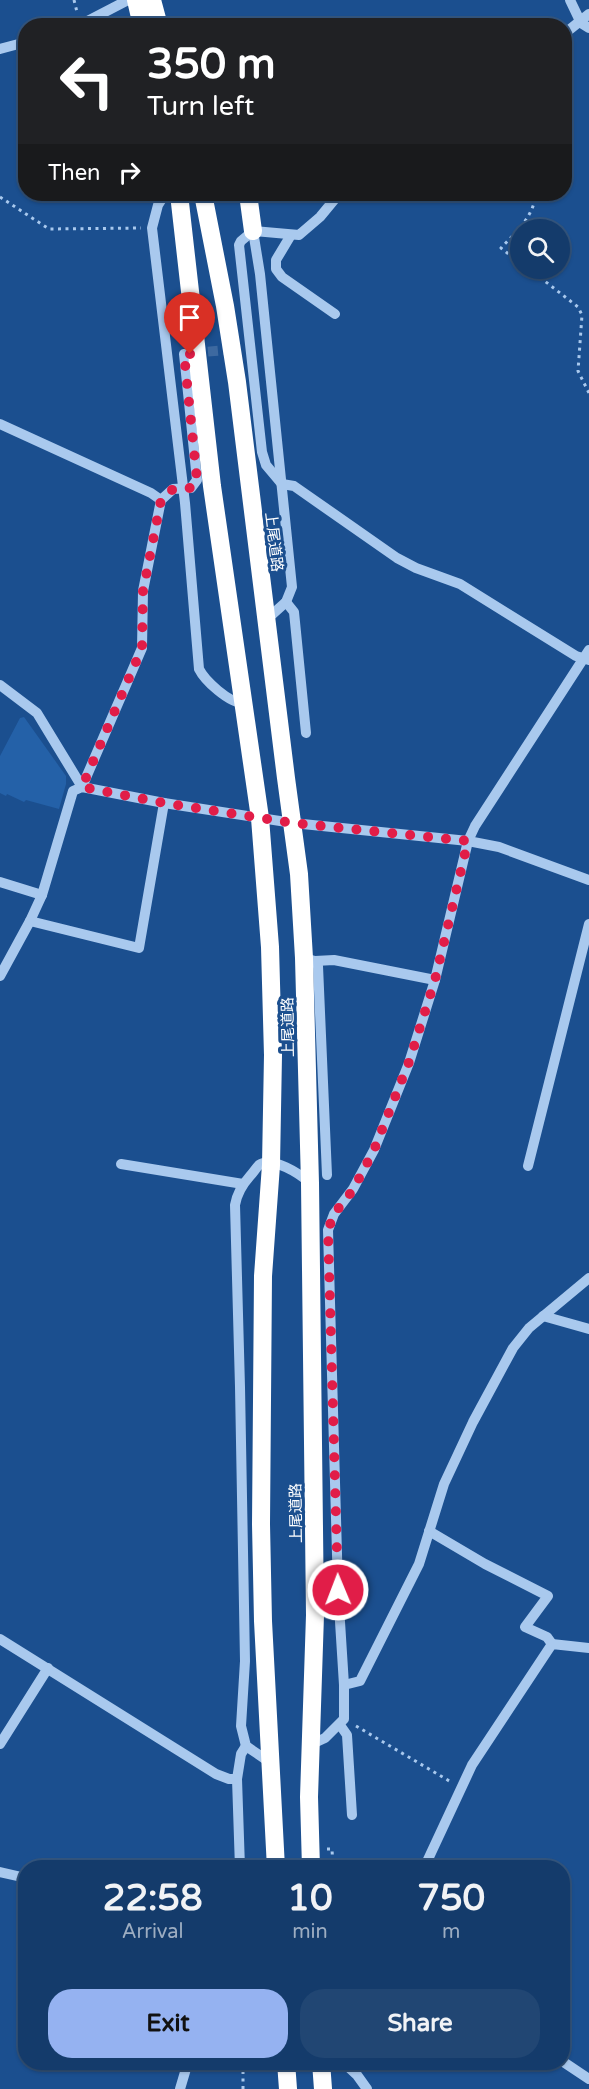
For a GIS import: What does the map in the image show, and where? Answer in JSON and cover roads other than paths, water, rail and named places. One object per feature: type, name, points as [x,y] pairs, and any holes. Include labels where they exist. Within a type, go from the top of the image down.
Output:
[{"type":"highway","points":[[136,0],[140,18]]},
{"type":"highway","points":[[152,0],[157,18]]},
{"type":"highway","name":"上尾道路","points":[[180,201],[212,486],[260,818],[270,959],[273,1054],[271,1163],[262,1276],[261,1434],[263,1621],[276,1860]]},
{"type":"highway","name":"上尾道路","points":[[204,201],[237,382],[310,960],[315,1604],[309,1797],[311,1860]]},
{"type":"highway","points":[[249,201],[253,231]]},
{"type":"highway","points":[[287,2070],[288,2089]]},
{"type":"highway","points":[[322,2070],[323,2089]]},
{"type":"street","points":[[93,18],[128,0]]},
{"type":"street","points":[[570,0],[585,25]]},
{"type":"street","points":[[585,25],[589,15]]},
{"type":"street","points":[[0,49],[18,44]]},
{"type":"street","points":[[161,201],[152,228],[183,489],[199,669],[208,681],[231,700],[243,703]]},
{"type":"street","points":[[333,201],[320,217],[299,235],[253,231],[239,245],[245,348],[266,465],[282,484],[294,486],[397,558],[416,568],[460,584],[576,656],[588,656]]},
{"type":"street","points":[[253,231],[260,274],[292,587],[286,603],[266,620]]},
{"type":"street","points":[[291,235],[276,260],[276,269],[282,277],[335,314]]},
{"type":"street","points":[[82,787],[142,648],[143,591],[161,500],[173,489],[191,488],[197,480],[184,354],[190,354]]},
{"type":"street","points":[[0,424],[151,493],[161,500]]},
{"type":"street","points":[[286,603],[294,612],[306,733]]},
{"type":"street","points":[[352,1815],[348,1735],[342,1722],[344,1686],[338,1590],[328,1230],[334,1214],[353,1190],[374,1150],[409,1062],[435,980],[468,841],[475,826],[588,656]]},
{"type":"street","points":[[0,685],[37,713],[82,787]]},
{"type":"street","points":[[0,976],[42,895],[73,791],[82,787],[164,803],[293,823],[468,841],[499,847],[589,880]]},
{"type":"street","points":[[30,921],[139,948],[164,803]]},
{"type":"street","points":[[0,882],[42,895]]},
{"type":"street","points":[[528,1166],[589,924]]},
{"type":"street","points":[[310,960],[334,960],[435,980]]},
{"type":"street","points":[[310,960],[318,966],[327,1175]]},
{"type":"street","points":[[271,1763],[246,1746],[241,1726],[245,1649],[235,1205],[237,1194],[243,1184],[260,1165],[271,1163],[299,1173],[310,1183]]},
{"type":"street","points":[[121,1164],[243,1184]]},
{"type":"street","points":[[344,1686],[360,1681],[418,1564],[444,1484],[513,1348],[543,1316],[589,1278]]},
{"type":"street","points":[[543,1316],[589,1329]]},
{"type":"street","points":[[429,1531],[485,1564],[548,1596],[525,1627],[547,1637],[552,1644],[589,1648]]},
{"type":"street","points":[[0,1639],[216,1774],[229,1779],[237,1779]]},
{"type":"street","points":[[428,1860],[472,1765],[552,1644]]},
{"type":"street","points":[[0,1744],[48,1668]]},
{"type":"street","points":[[312,1744],[325,1738],[342,1722]]},
{"type":"street","points":[[240,1860],[237,1779],[241,1754],[246,1746]]},
{"type":"street","points":[[0,1872],[18,1876]]},
{"type":"street","points":[[570,2066],[589,2079]]},
{"type":"street","points":[[180,2089],[186,2070]]},
{"type":"street","points":[[352,2070],[368,2089]]},
{"type":"tunnel","points":[[193,353],[237,349]]}]
